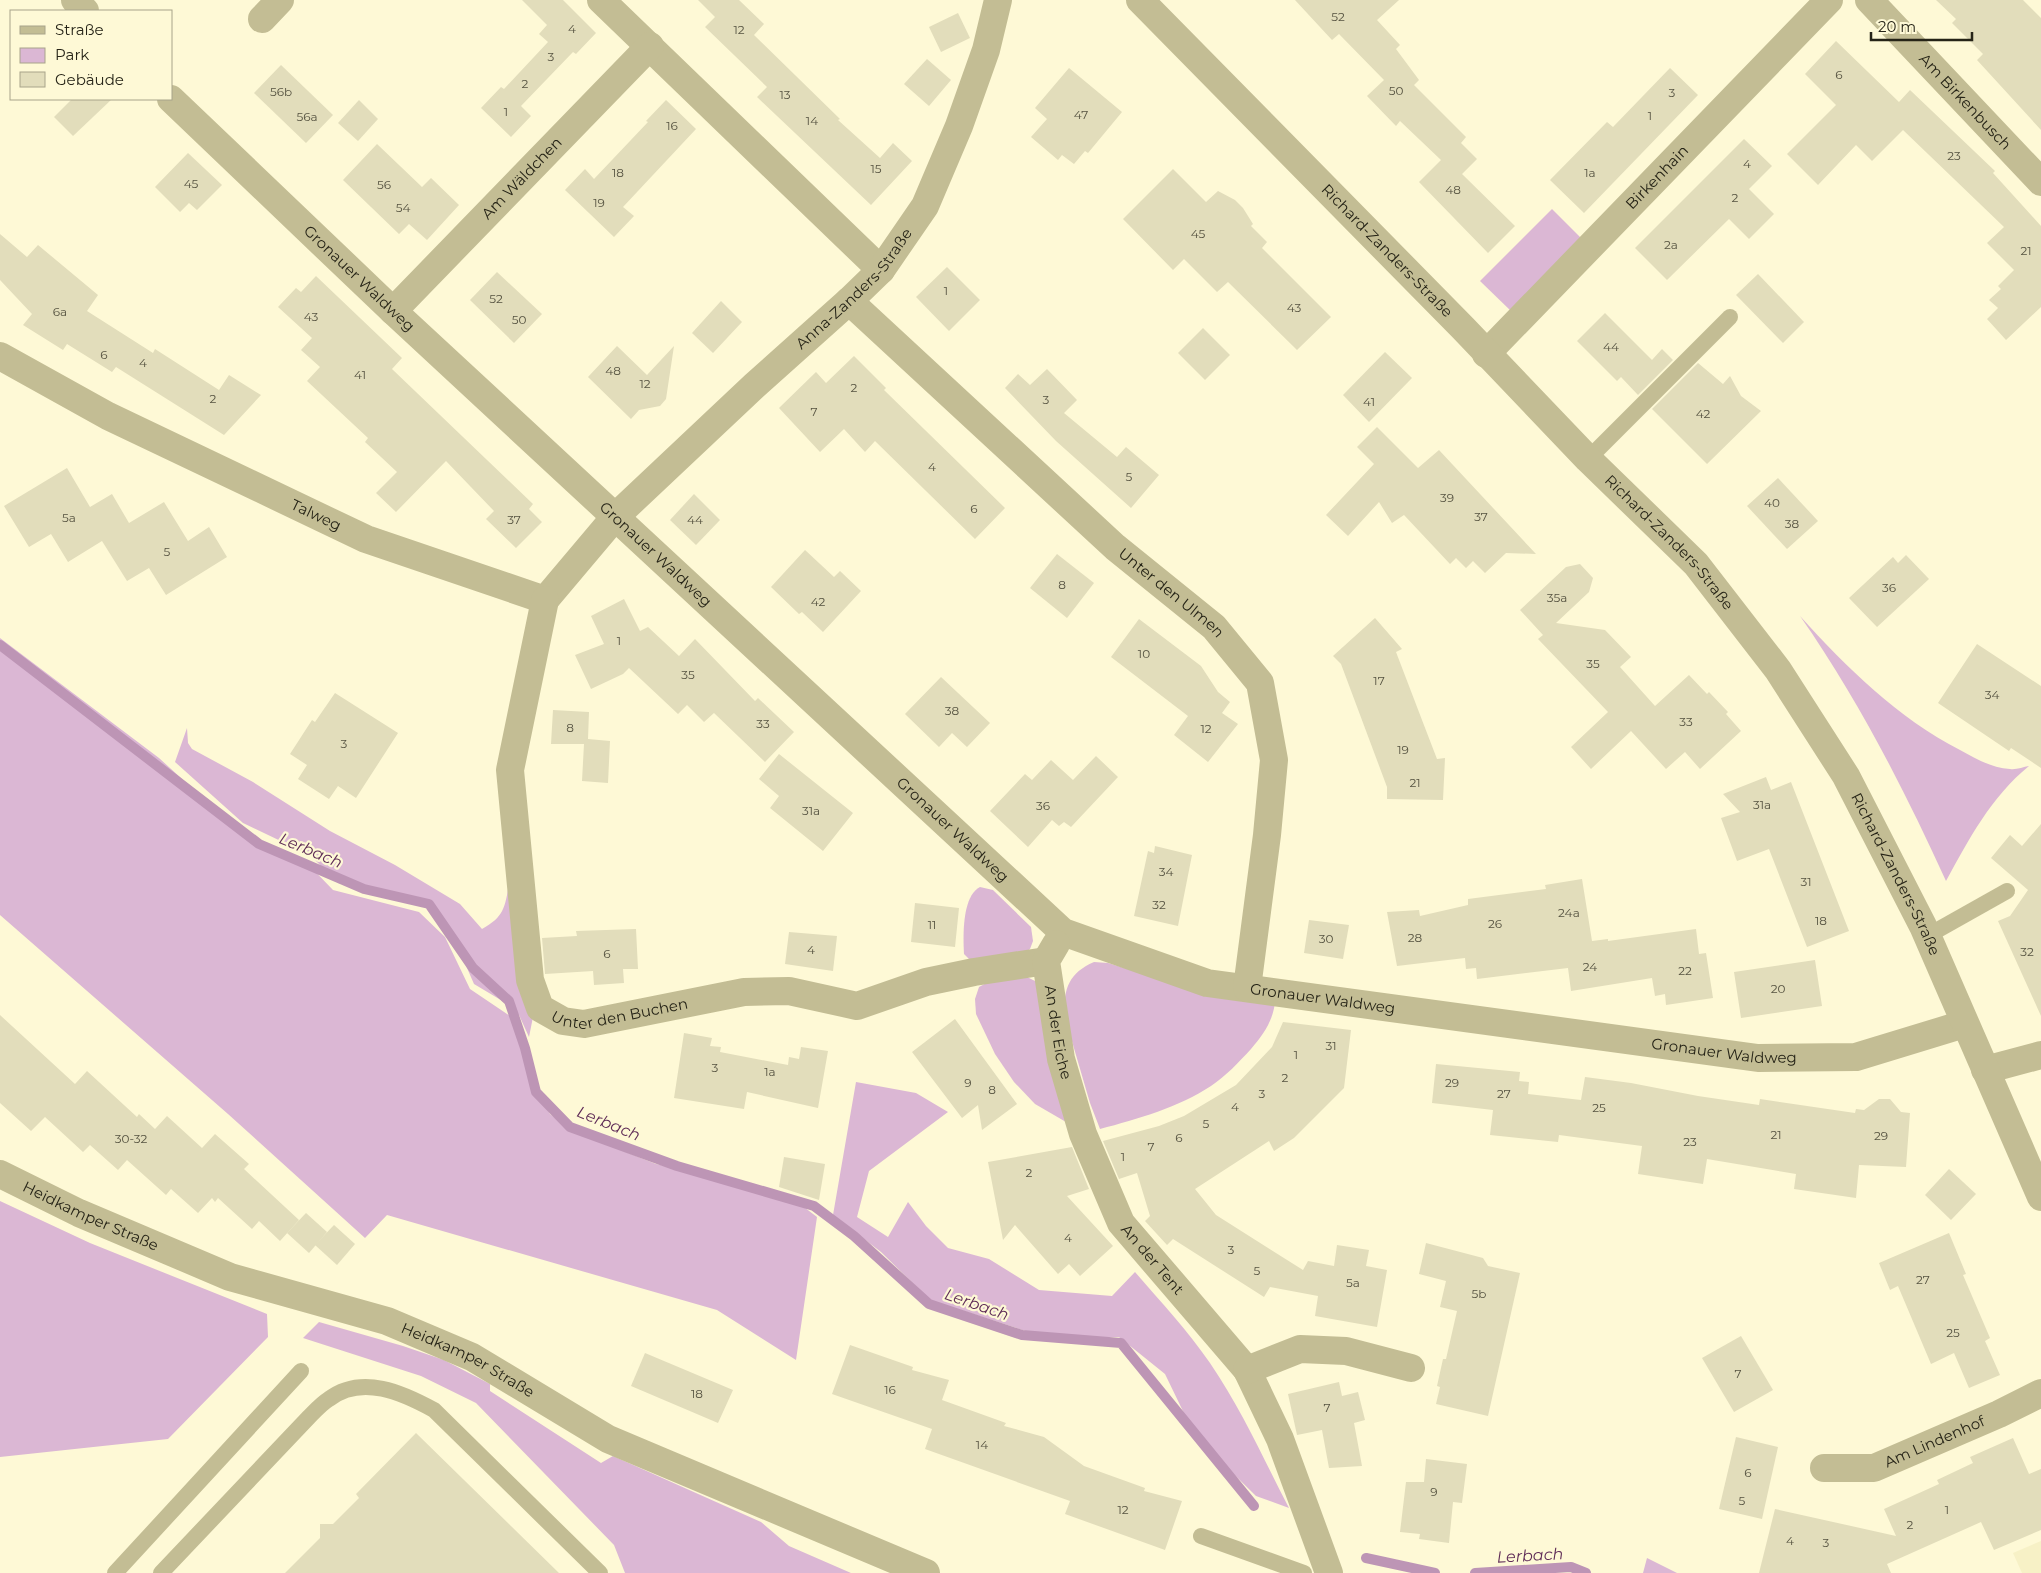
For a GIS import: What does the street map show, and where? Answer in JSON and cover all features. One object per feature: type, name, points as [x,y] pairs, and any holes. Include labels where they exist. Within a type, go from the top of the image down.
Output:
[{"type":"street","points":[[74,0],[85,10]]},
{"type":"street","points":[[601,0],[881,270]]},
{"type":"street","name":"Anna-Zanders-Straße","points":[[615,518],[754,386],[881,270],[925,206],[962,118],[986,50],[998,0]]},
{"type":"street","name":"Richard-Zanders-Straße","points":[[1140,0],[1463,328],[1588,459],[1696,564],[1778,670],[1846,776],[1927,936],[2041,1197]]},
{"type":"street","name":"Birkenhain","points":[[1486,354],[1829,0]]},
{"type":"street","name":"Am Birkenbusch","points":[[1869,0],[2041,182]]},
{"type":"street","name":"Am Wäldchen","points":[[393,311],[650,46]]},
{"type":"street","name":"Gronauer Waldweg","points":[[171,100],[393,311],[1062,932],[1207,983],[1758,1058],[1856,1057],[1964,1024]]},
{"type":"street","name":"Unter den Ulmen","points":[[849,301],[1115,547],[1214,626],[1260,683],[1274,760],[1267,835],[1247,988]]},
{"type":"street","name":"Talweg","points":[[0,356],[108,416],[366,539],[545,600]]},
{"type":"street","points":[[545,600],[615,518]]},
{"type":"street","name":"Unter den Buchen","points":[[545,600],[510,770],[530,980],[540,1008],[563,1021],[584,1024],[744,992],[789,991],[857,1006],[926,982],[974,972],[1046,961]]},
{"type":"street","points":[[1046,961],[1062,932]]},
{"type":"street","name":"An der Eiche","points":[[1046,961],[1061,1059],[1084,1134]]},
{"type":"street","points":[[1985,1070],[2041,1055]]},
{"type":"street","name":"An der Tent","points":[[1084,1134],[1121,1223],[1247,1370],[1280,1438],[1317,1572]]},
{"type":"street","name":"Heidkamper Straße","points":[[0,1174],[79,1213],[230,1277],[387,1321],[472,1357],[608,1439],[926,1573]]},
{"type":"street","points":[[1247,1370],[1300,1349],[1346,1351],[1410,1368]]},
{"type":"street","name":"Am Lindenhof","points":[[1824,1468],[1874,1468],[1999,1414],[2041,1393]]},
{"type":"lane","points":[[1588,459],[1730,317]]},
{"type":"lane","points":[[1927,936],[2007,891]]},
{"type":"lane","points":[[115,1573],[301,1371]]},
{"type":"lane","points":[[161,1573],[308,1418],[330,1398],[352,1388],[380,1388],[407,1395],[434,1410],[600,1573]]},
{"type":"lane","points":[[1201,1536],[1317,1572]]},
{"type":"shaded area","points":[[2041,1541],[2041,1573],[2022,1573],[2013,1553]]},
{"type":"green space","points":[[1552,209],[1584,241],[1513,313],[1480,281]]},
{"type":"green space","points":[[1800,616],[1855,673],[1915,723],[1972,757],[1990,765],[2012,769],[2029,766],[2015,778],[1992,805],[1972,834],[1946,881],[1914,812],[1861,712]]},
{"type":"green space","points":[[0,638],[159,758],[238,830],[305,861],[333,890],[419,912],[445,937],[470,989],[516,1020],[527,1045],[537,1092],[550,1114],[570,1130],[656,1164],[730,1180],[800,1204],[817,1217],[796,1360],[717,1310],[387,1215],[365,1238],[228,1114],[0,915]]},
{"type":"green space","points":[[187,728],[188,743],[192,749],[253,782],[330,831],[395,865],[460,904],[482,929],[495,920],[502,911],[509,884],[533,1017],[529,1037],[519,1015],[511,1006],[474,984],[450,929],[426,901],[338,883],[310,855],[243,823],[175,762]]},
{"type":"green space","points":[[980,887],[993,890],[1031,927],[1033,941],[1030,949],[1023,954],[972,962],[964,954],[964,927],[967,907],[974,892]]},
{"type":"green space","points":[[1094,962],[1108,963],[1186,987],[1275,1002],[1274,1009],[1270,1022],[1251,1049],[1237,1064],[1211,1086],[1172,1106],[1143,1117],[1100,1129],[1090,1103],[1064,1014],[1065,996],[1070,982],[1079,971]]},
{"type":"green space","points":[[1027,977],[1041,984],[1066,1122],[1035,1104],[1014,1082],[995,1054],[976,1014],[975,999],[979,987],[992,980]]},
{"type":"green space","points":[[856,1082],[916,1093],[948,1112],[869,1171],[857,1217],[888,1237],[908,1202],[926,1226],[948,1248],[989,1259],[1039,1290],[1112,1296],[1135,1272],[1202,1351],[1222,1381],[1289,1508],[1256,1496],[1195,1436],[1165,1374],[1119,1337],[1044,1337],[930,1300],[881,1252],[833,1215]]},
{"type":"green space","points":[[0,1201],[90,1243],[267,1314],[268,1337],[168,1439],[0,1457]]},
{"type":"green space","points":[[319,1322],[444,1360],[490,1384],[490,1391],[601,1463],[613,1456],[761,1522],[789,1546],[851,1573],[625,1573],[614,1545],[476,1403],[421,1376],[303,1338]]},
{"type":"green space","points":[[1647,1558],[1677,1573],[1643,1573]]},
{"type":"building","points":[[522,0],[563,0],[596,33],[576,54],[573,52],[521,106],[531,116],[511,137],[481,108],[501,87],[504,89],[548,42],[539,34],[547,25]]},
{"type":"building","points":[[698,0],[739,0],[764,24],[754,35],[840,119],[838,120],[880,158],[893,143],[912,161],[871,205],[757,97],[767,87],[705,27],[715,17]]},
{"type":"building","points":[[1295,0],[1399,0],[1377,20],[1400,45],[1396,49],[1419,80],[1414,85],[1466,137],[1461,143],[1477,159],[1462,174],[1515,226],[1488,253],[1419,182],[1441,160],[1400,121],[1396,126],[1367,96],[1384,80],[1339,34],[1332,40]]},
{"type":"building","points":[[1936,0],[2023,0],[2041,18],[2041,130],[1977,60],[1983,54],[1952,23],[1956,19]]},
{"type":"building","points":[[958,13],[970,38],[941,52],[929,27]]},
{"type":"building","points":[[1836,41],[1899,102],[1910,90],[1995,171],[1993,173],[2041,226],[2041,307],[2006,340],[1987,319],[1998,308],[1989,300],[2001,289],[1998,286],[2014,270],[1987,243],[2004,227],[1903,130],[1872,161],[1856,145],[1818,185],[1787,154],[1836,105],[1805,74]]},
{"type":"building","points":[[927,59],[951,80],[929,106],[904,84]]},
{"type":"building","points":[[281,65],[333,115],[306,143],[254,93]]},
{"type":"building","points":[[1069,68],[1122,112],[1088,153],[1085,151],[1074,164],[1062,155],[1058,160],[1031,137],[1047,119],[1035,108]]},
{"type":"building","points":[[1670,68],[1698,95],[1584,213],[1550,180],[1607,122],[1613,127]]},
{"type":"building","points":[[71,100],[111,100],[73,136],[54,117]]},
{"type":"building","points":[[359,100],[378,119],[358,141],[338,123]]},
{"type":"building","points":[[666,100],[696,129],[623,207],[634,216],[614,237],[565,190],[585,169],[594,179],[648,122],[646,121]]},
{"type":"building","points":[[1744,139],[1772,166],[1749,189],[1774,214],[1749,239],[1729,219],[1667,280],[1635,248]]},
{"type":"building","points":[[377,144],[422,187],[431,178],[459,205],[427,240],[409,224],[399,234],[343,180]]},
{"type":"building","points":[[188,153],[222,185],[197,210],[189,203],[180,212],[155,187]]},
{"type":"building","points":[[1173,169],[1206,202],[1218,191],[1235,200],[1243,208],[1253,224],[1251,226],[1267,242],[1262,248],[1331,317],[1297,350],[1228,282],[1217,292],[1184,259],[1173,270],[1123,219]]},
{"type":"building","points":[[0,234],[27,257],[38,245],[98,295],[87,311],[153,353],[155,349],[219,390],[229,375],[261,395],[224,435],[116,367],[112,372],[67,344],[63,350],[23,325],[32,314],[0,280]]},
{"type":"building","points":[[947,267],[980,300],[949,331],[916,297]]},
{"type":"building","points":[[497,272],[542,314],[514,343],[470,300]]},
{"type":"building","points":[[1758,274],[1804,322],[1783,343],[1736,295]]},
{"type":"building","points":[[316,276],[402,358],[392,369],[533,504],[529,509],[542,522],[516,548],[486,519],[494,511],[446,461],[396,512],[376,493],[397,472],[365,442],[368,438],[307,381],[320,367],[301,350],[312,338],[278,307],[296,288],[301,292]]},
{"type":"building","points":[[721,301],[742,322],[713,353],[692,333]]},
{"type":"building","points":[[1605,313],[1652,360],[1662,349],[1673,360],[1638,395],[1621,377],[1617,381],[1577,341]]},
{"type":"building","points":[[1203,328],[1230,355],[1205,380],[1178,353]]},
{"type":"building","points":[[617,346],[647,375],[674,346],[666,399],[660,406],[639,410],[631,419],[588,377]]},
{"type":"building","points":[[1385,352],[1412,378],[1369,422],[1343,395]]},
{"type":"building","points":[[854,356],[886,388],[884,390],[1005,508],[975,539],[875,441],[865,452],[844,429],[820,452],[779,408],[816,372],[826,383]]},
{"type":"building","points":[[1698,363],[1723,384],[1730,376],[1741,396],[1761,411],[1707,464],[1652,409]]},
{"type":"building","points":[[1047,369],[1077,400],[1064,413],[1117,457],[1126,447],[1159,475],[1131,508],[1056,441],[1005,388],[1018,374],[1030,385]]},
{"type":"building","points":[[1377,427],[1418,468],[1439,450],[1536,554],[1506,553],[1485,573],[1473,561],[1466,568],[1456,558],[1450,564],[1404,515],[1392,523],[1379,502],[1348,536],[1326,515],[1374,464],[1357,447]]},
{"type":"building","points":[[67,468],[90,507],[112,494],[129,523],[164,502],[188,541],[209,527],[227,557],[166,595],[149,568],[127,581],[102,541],[68,562],[51,534],[29,547],[4,506]]},
{"type":"building","points":[[1778,478],[1818,521],[1787,549],[1747,506]]},
{"type":"building","points":[[694,494],[720,520],[696,545],[670,520]]},
{"type":"building","points":[[805,550],[834,577],[840,571],[861,591],[823,632],[802,612],[799,614],[771,587]]},
{"type":"building","points":[[1057,554],[1094,583],[1067,618],[1030,588]]},
{"type":"building","points":[[1906,555],[1929,579],[1877,627],[1849,598],[1893,557],[1898,563]]},
{"type":"building","points":[[1580,564],[1593,578],[1589,592],[1556,623],[1605,630],[1631,657],[1620,667],[1655,706],[1689,675],[1728,712],[1726,714],[1741,731],[1700,769],[1685,752],[1666,769],[1631,731],[1591,769],[1571,747],[1608,712],[1538,639],[1543,635],[1520,610],[1566,567]]},
{"type":"building","points":[[624,599],[640,631],[648,627],[679,656],[695,639],[755,701],[758,698],[794,732],[765,762],[714,713],[704,722],[687,705],[678,714],[629,668],[623,674],[591,689],[575,655],[604,644],[591,616]]},
{"type":"building","points":[[1375,618],[1402,649],[1396,652],[1437,759],[1445,758],[1443,800],[1387,799],[1387,787],[1341,664],[1333,656]]},
{"type":"building","points":[[1139,619],[1201,666],[1218,692],[1230,702],[1222,713],[1238,724],[1208,762],[1174,735],[1188,716],[1111,657]]},
{"type":"building","points":[[1977,644],[2041,686],[2041,768],[2011,748],[2009,751],[1938,703]]},
{"type":"building","points":[[941,677],[990,723],[967,747],[952,733],[939,747],[905,714]]},
{"type":"building","points":[[335,693],[398,733],[356,798],[338,786],[329,799],[298,779],[307,765],[290,754],[312,720],[315,722]]},
{"type":"building","points":[[553,710],[589,712],[588,739],[610,741],[608,783],[582,781],[584,744],[551,744]]},
{"type":"building","points":[[779,754],[853,813],[823,851],[770,808],[779,796],[759,779]]},
{"type":"building","points":[[1096,756],[1118,777],[1071,827],[1064,822],[1059,826],[1052,820],[1028,847],[990,811],[1025,774],[1032,780],[1051,760],[1073,780]]},
{"type":"building","points":[[1766,777],[1771,790],[1791,782],[1849,931],[1807,947],[1769,849],[1737,861],[1721,818],[1740,812],[1723,794]]},
{"type":"building","points":[[2041,824],[2041,1016],[1998,921],[2010,916],[2028,890],[1991,858],[2010,835],[2022,846]]},
{"type":"building","points":[[1155,846],[1192,855],[1178,926],[1134,916],[1148,851],[1154,853]]},
{"type":"building","points":[[1582,879],[1592,941],[1608,939],[1608,941],[1696,929],[1699,954],[1706,953],[1713,998],[1666,1005],[1665,994],[1655,996],[1652,978],[1571,991],[1568,968],[1477,979],[1476,968],[1466,969],[1465,958],[1397,966],[1387,912],[1419,910],[1420,916],[1468,905],[1468,899],[1546,889],[1545,885]]},
{"type":"building","points":[[915,903],[959,908],[955,947],[911,942]]},
{"type":"building","points":[[1309,920],[1349,925],[1343,959],[1304,953]]},
{"type":"building","points":[[636,929],[638,969],[623,969],[624,983],[594,985],[593,971],[545,974],[542,938],[577,936],[576,931]]},
{"type":"building","points":[[789,932],[837,936],[833,971],[785,964]]},
{"type":"building","points":[[1815,960],[1822,1006],[1741,1018],[1734,972]]},
{"type":"building","points":[[0,1015],[75,1084],[87,1071],[137,1117],[139,1114],[155,1129],[167,1116],[202,1148],[215,1134],[249,1164],[244,1169],[299,1220],[280,1241],[259,1221],[252,1229],[218,1198],[215,1202],[212,1198],[198,1213],[171,1189],[166,1195],[127,1160],[118,1170],[90,1145],[83,1152],[45,1117],[31,1131],[0,1103]]},
{"type":"building","points":[[955,1019],[1017,1104],[982,1130],[978,1105],[962,1118],[912,1052]]},
{"type":"building","points":[[1283,1022],[1351,1030],[1344,1088],[1294,1138],[1274,1151],[1269,1141],[1195,1189],[1216,1215],[1303,1270],[1308,1261],[1334,1266],[1337,1245],[1369,1250],[1366,1266],[1387,1270],[1377,1327],[1315,1316],[1318,1296],[1270,1287],[1264,1297],[1173,1239],[1167,1245],[1145,1221],[1150,1216],[1137,1173],[1119,1179],[1103,1141],[1159,1126],[1184,1116],[1236,1085],[1272,1047]]},
{"type":"building","points":[[684,1033],[712,1038],[710,1046],[721,1047],[720,1052],[788,1065],[789,1057],[799,1059],[801,1047],[828,1051],[818,1108],[747,1092],[744,1109],[674,1098]]},
{"type":"building","points":[[1436,1064],[1520,1072],[1519,1081],[1529,1082],[1528,1094],[1581,1100],[1585,1077],[1759,1105],[1760,1099],[1855,1113],[1856,1109],[1864,1110],[1879,1099],[1890,1099],[1901,1112],[1910,1113],[1906,1167],[1859,1165],[1856,1198],[1794,1189],[1796,1174],[1707,1159],[1703,1184],[1638,1174],[1642,1146],[1559,1135],[1558,1142],[1490,1135],[1493,1110],[1432,1103]]},
{"type":"building","points":[[1072,1147],[1089,1189],[1067,1196],[1113,1246],[1080,1276],[1069,1264],[1058,1274],[1015,1225],[1003,1240],[988,1162]]},
{"type":"building","points":[[784,1157],[825,1164],[819,1200],[779,1187]]},
{"type":"building","points":[[1949,1169],[1976,1194],[1951,1220],[1925,1195]]},
{"type":"building","points":[[306,1213],[327,1232],[309,1253],[287,1233]]},
{"type":"building","points":[[334,1225],[355,1244],[337,1265],[315,1245]]},
{"type":"building","points":[[1949,1233],[1966,1274],[1963,1275],[1990,1338],[1985,1341],[2000,1375],[1969,1388],[1954,1353],[1931,1364],[1898,1286],[1890,1290],[1879,1263]]},
{"type":"building","points":[[1426,1243],[1483,1258],[1488,1266],[1520,1273],[1488,1416],[1436,1404],[1440,1387],[1437,1386],[1443,1359],[1446,1359],[1457,1311],[1440,1307],[1446,1281],[1419,1274]]},
{"type":"building","points":[[1741,1336],[1773,1390],[1734,1412],[1702,1358]]},
{"type":"building","points":[[850,1345],[913,1367],[912,1370],[949,1380],[942,1400],[1006,1423],[1004,1426],[1044,1437],[1084,1466],[1145,1488],[1144,1491],[1182,1501],[1165,1550],[1065,1514],[1070,1501],[925,1449],[932,1429],[832,1394]]},
{"type":"building","points":[[645,1353],[733,1390],[718,1423],[631,1386]]},
{"type":"building","points":[[1339,1382],[1342,1396],[1358,1392],[1365,1420],[1354,1423],[1362,1466],[1329,1468],[1322,1430],[1297,1435],[1288,1394]]},
{"type":"building","points":[[416,1433],[559,1573],[285,1573],[320,1538],[320,1524],[333,1524],[359,1498],[356,1494]]},
{"type":"building","points":[[1736,1437],[1778,1447],[1762,1519],[1719,1509]]},
{"type":"building","points":[[2013,1438],[2029,1474],[2041,1469],[2041,1530],[1994,1550],[1981,1522],[1887,1564],[1891,1573],[1759,1573],[1775,1509],[1896,1536],[1884,1509],[1939,1484],[1937,1480],[1973,1463],[1970,1457]]},
{"type":"building","points":[[1426,1459],[1467,1464],[1462,1503],[1453,1502],[1449,1543],[1419,1539],[1420,1534],[1400,1532],[1406,1482],[1424,1482]]},
{"type":"waterway","name":"Lerbach","points":[[0,645],[259,844],[364,889],[429,904],[473,968],[509,1001],[525,1048],[536,1092],[570,1127],[677,1166],[814,1206],[854,1236],[929,1304],[1022,1335],[1121,1343],[1254,1506]]},
{"type":"waterway","name":"Lerbach","points":[[1366,1558],[1435,1573]]},
{"type":"waterway","name":"Lerbach","points":[[1475,1573],[1571,1567],[1586,1573]]}]
